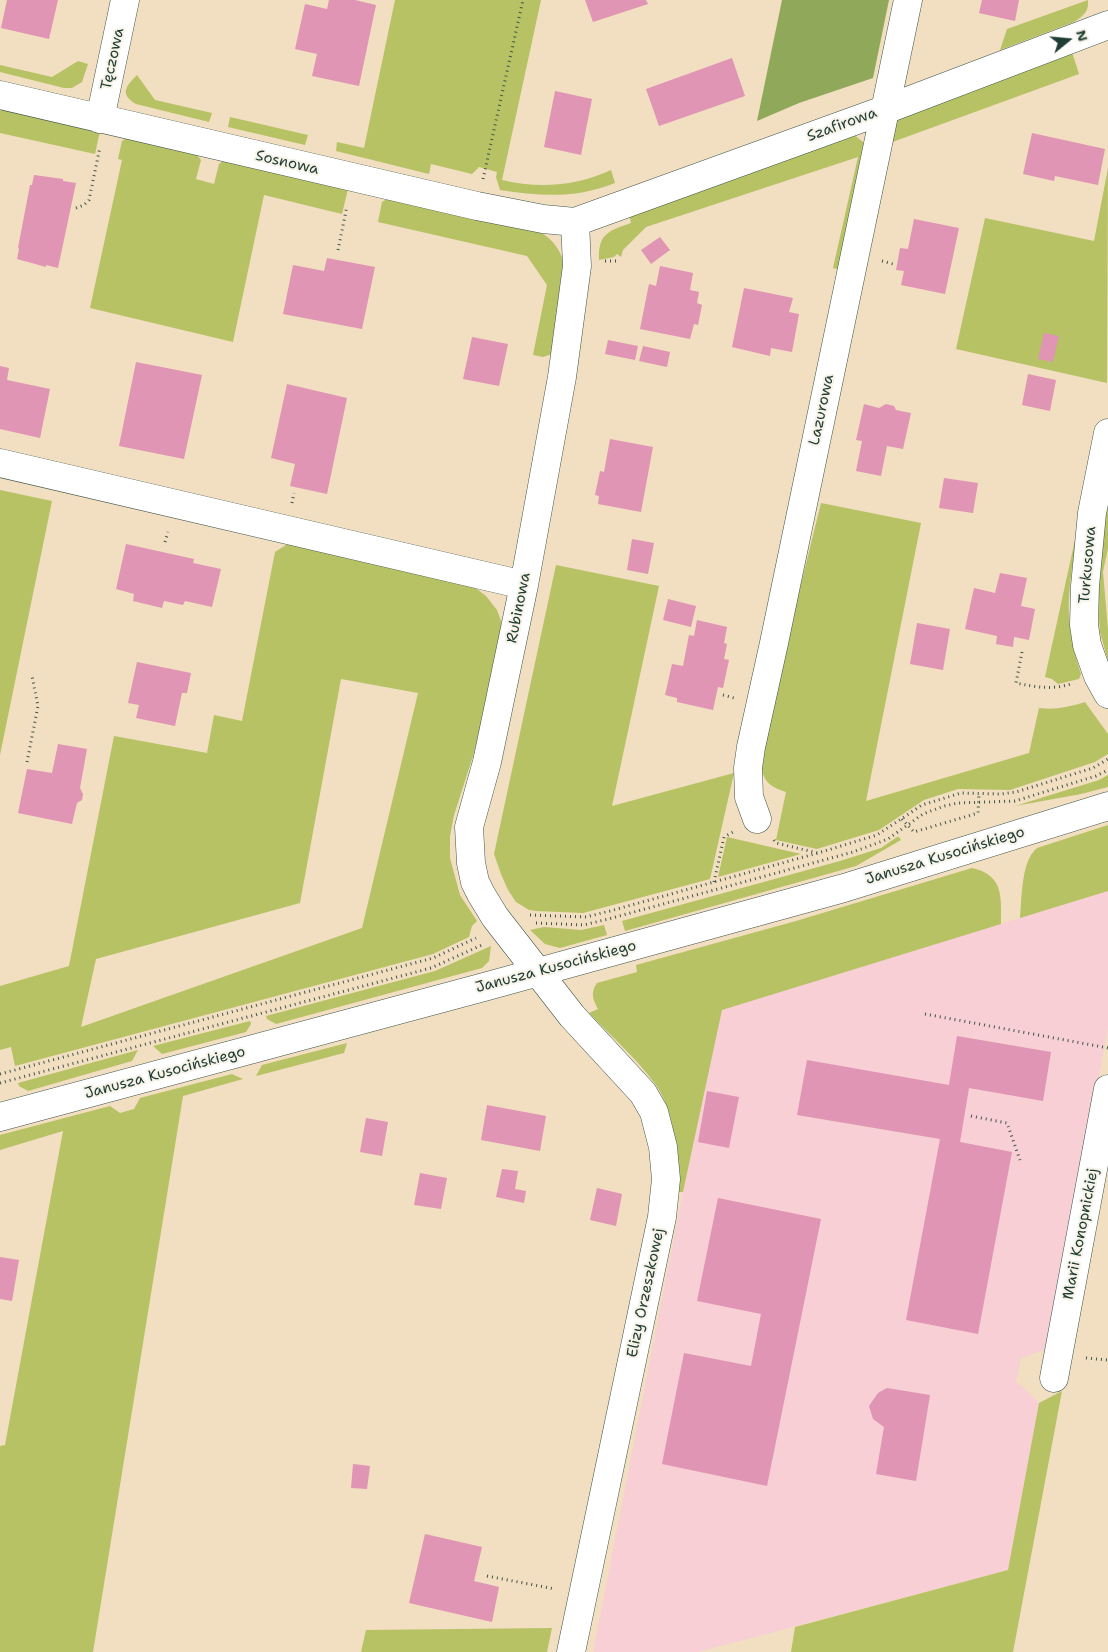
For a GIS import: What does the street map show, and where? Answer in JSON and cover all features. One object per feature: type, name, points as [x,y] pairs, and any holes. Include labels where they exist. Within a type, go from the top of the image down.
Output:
[{"type":"street","name":"Tęczowa","points":[[103,119],[125,0]]},
{"type":"street","name":"Lazurowa","points":[[757,819],[750,797],[748,768],[750,747],[774,643],[887,109],[908,0]]},
{"type":"street","name":"Szafirowa","points":[[575,222],[887,109],[1108,25]]},
{"type":"street","name":"Sosnowa","points":[[0,95],[477,206],[543,220],[575,222]]},
{"type":"street","name":"Rubinowa","points":[[538,973],[484,900],[475,882],[471,863],[469,827],[487,762],[524,585],[561,386],[577,266],[575,222]]},
{"type":"street","name":"Turkusowa","points":[[1103,685],[1087,645],[1084,606],[1092,513],[1108,433]]},
{"type":"street","points":[[0,463],[524,585]]},
{"type":"street","name":"Janusza Kusocińskiego","points":[[0,1117],[538,973],[844,888],[1108,806]]},
{"type":"street","name":"Elizy Orzeszkowej","points":[[538,973],[585,1030],[643,1093],[654,1112],[662,1147],[666,1180],[662,1217],[571,1652]]},
{"type":"street","name":"Marii Konopnickiej","points":[[1054,1378],[1108,1090]]},
{"type":"path","points":[[477,206],[523,0]]},
{"type":"path","points":[[76,208],[84,205],[89,200],[103,119]]},
{"type":"path","points":[[338,250],[353,178]]},
{"type":"path","points":[[1022,652],[1016,683],[1042,688],[1103,685]]},
{"type":"path","points":[[27,762],[38,706],[32,676]]},
{"type":"path","points":[[0,1083],[431,968],[504,928],[520,913],[528,915],[586,917],[877,835],[929,802],[962,793],[1002,794],[1016,792],[1093,768],[1108,759]]},
{"type":"path","points":[[0,1074],[433,958],[475,938],[483,930],[535,923],[584,925],[664,904],[852,852],[888,839],[923,814],[944,806],[958,803],[1015,801],[1096,776],[1108,770]]},
{"type":"path","points":[[902,818],[914,832],[978,813],[979,794]]},
{"type":"path","points":[[714,882],[724,837],[757,819],[776,843],[818,853]]},
{"type":"path","points":[[925,1014],[1108,1048]]},
{"type":"path","points":[[971,1116],[1007,1123],[1020,1160]]},
{"type":"path","points":[[487,1576],[583,1594]]},
{"type":"shaded area","points":[[1108,891],[1108,1028],[1046,1349],[1021,1358],[1016,1381],[1039,1403],[1008,1570],[698,1652],[593,1652],[683,1192],[722,1009]]},
{"type":"green space","points":[[395,0],[541,0],[502,180],[544,185],[571,183],[611,170],[615,183],[586,192],[572,194],[544,195],[515,192],[500,190],[496,177],[497,172],[479,167],[472,174],[431,164],[429,174],[336,151],[337,142],[364,148]]},
{"type":"green space","points":[[782,0],[889,0],[873,78],[799,103],[757,121]]},
{"type":"green space","points":[[1088,0],[1085,13],[1074,22],[1000,50],[1007,29]]},
{"type":"green space","points":[[1072,52],[1079,74],[887,144],[898,116]]},
{"type":"green space","points":[[78,61],[88,64],[82,82],[72,88],[64,88],[0,72],[0,65],[52,77]]},
{"type":"green space","points":[[137,75],[155,100],[212,113],[209,122],[136,104],[127,97],[126,90],[127,86]]},
{"type":"green space","points":[[4,109],[100,131],[95,154],[0,133],[0,111]]},
{"type":"green space","points":[[230,117],[308,135],[305,145],[228,127]]},
{"type":"green space","points":[[852,133],[866,147],[842,270],[833,268],[858,157],[646,227],[623,250],[621,257],[617,254],[614,257],[599,260],[600,244],[606,234],[631,223],[629,214]]},
{"type":"green space","points":[[127,138],[197,155],[201,160],[196,179],[214,184],[219,164],[224,160],[348,189],[342,214],[264,195],[233,342],[90,308],[122,160],[118,159],[122,141]]},
{"type":"green space","points":[[1108,168],[1107,383],[956,349],[985,218],[1094,241]]},
{"type":"green space","points":[[387,199],[540,232],[549,238],[559,251],[565,267],[552,354],[543,357],[533,355],[547,285],[527,256],[378,222],[382,202]]},
{"type":"green space","points":[[1108,485],[1108,548],[1103,572],[1108,629],[1108,661],[1100,632],[1098,602],[1101,521]]},
{"type":"green space","points":[[0,490],[52,501],[0,755]]},
{"type":"green space","points":[[1085,494],[1072,572],[1069,603],[1072,639],[1081,674],[1079,679],[1058,684],[1052,679],[1045,677]]},
{"type":"green space","points":[[821,503],[921,523],[866,801],[1029,753],[1039,708],[1062,708],[1085,702],[1108,734],[1108,754],[1095,762],[1010,790],[958,789],[924,800],[879,830],[817,849],[776,840],[786,792],[770,785],[763,773],[760,760]]},
{"type":"green space","points":[[289,543],[473,586],[486,596],[497,610],[501,621],[501,634],[490,691],[473,756],[454,815],[450,836],[450,858],[460,895],[477,921],[472,926],[469,937],[433,954],[15,1066],[11,1047],[0,1050],[0,986],[69,966],[114,736],[207,753],[214,715],[242,721],[275,552]],"holes":[[[341,679],[418,693],[362,928],[81,1027],[96,959],[300,903]]]},
{"type":"green space","points":[[556,565],[659,586],[612,806],[734,773],[710,879],[583,913],[529,910],[516,902],[508,890],[494,854]]},
{"type":"green space","points":[[1108,775],[1108,787],[1015,806],[1099,780]]},
{"type":"green space","points":[[1108,825],[1108,891],[1020,918],[1025,871],[1032,854],[1037,848]]},
{"type":"green space","points":[[727,837],[801,854],[718,877]]},
{"type":"green space","points":[[897,837],[901,840],[856,866],[625,931],[622,921],[840,861],[881,848]]},
{"type":"green space","points":[[972,868],[990,876],[999,889],[1001,924],[722,1010],[683,1192],[677,1192],[676,1149],[667,1106],[661,1093],[646,1072],[589,1013],[598,1009],[593,996],[597,983],[637,972],[636,965],[796,921]]},
{"type":"green space","points":[[604,925],[607,935],[560,948],[545,944],[530,930],[544,927],[581,930]]},
{"type":"green space","points":[[491,946],[489,961],[482,968],[276,1024],[267,1019],[266,1016],[435,971]]},
{"type":"green space","points":[[250,1021],[251,1024],[246,1032],[162,1054],[153,1046]]},
{"type":"green space","points":[[347,1043],[344,1053],[256,1076],[262,1065]]},
{"type":"green space","points":[[138,1050],[132,1061],[28,1091],[19,1086],[18,1083]]},
{"type":"green space","points":[[232,1074],[243,1079],[183,1096],[93,1652],[0,1652],[0,1446],[5,1445],[63,1131],[0,1150],[0,1135],[110,1106],[120,1113],[134,1109],[140,1098]]},
{"type":"green space","points":[[1062,1391],[1013,1652],[791,1652],[795,1627],[1008,1570],[1039,1403]]},
{"type":"green space","points":[[552,1628],[547,1652],[361,1652],[366,1630]]},
{"type":"building","points":[[7,0],[58,0],[49,39],[1,28]]},
{"type":"building","points":[[329,0],[355,0],[376,5],[359,86],[312,76],[317,54],[295,49],[305,4],[327,9]]},
{"type":"building","points":[[585,0],[646,0],[648,4],[593,22]]},
{"type":"building","points":[[982,0],[1019,0],[1015,21],[979,13]]},
{"type":"building","points":[[732,58],[745,96],[659,126],[646,89]]},
{"type":"building","points":[[555,91],[592,99],[581,155],[544,147]]},
{"type":"building","points":[[1032,133],[1105,149],[1098,185],[1055,176],[1054,181],[1023,174]]},
{"type":"building","points":[[34,175],[76,183],[58,268],[46,265],[46,267],[17,259],[30,185],[32,185]]},
{"type":"building","points":[[914,219],[959,228],[945,294],[901,285],[904,271],[896,270],[900,248],[908,249]]},
{"type":"building","points":[[660,237],[670,250],[651,264],[641,250]]},
{"type":"building","points":[[327,258],[375,267],[362,329],[283,314],[293,265],[324,271]]},
{"type":"building","points":[[660,266],[693,273],[690,290],[699,292],[697,303],[702,305],[698,325],[694,324],[690,339],[640,329],[649,284],[656,286]]},
{"type":"building","points":[[744,288],[793,298],[789,312],[799,314],[792,352],[771,348],[770,356],[732,347]]},
{"type":"building","points":[[1044,333],[1059,336],[1053,362],[1038,359]]},
{"type":"building","points":[[472,337],[508,344],[499,386],[463,379]]},
{"type":"building","points":[[608,340],[638,346],[635,360],[605,354]]},
{"type":"building","points":[[643,346],[670,352],[667,367],[639,361]]},
{"type":"building","points":[[136,362],[202,375],[184,459],[119,446]]},
{"type":"building","points":[[0,366],[9,368],[7,380],[50,389],[40,438],[0,429]]},
{"type":"building","points":[[1028,374],[1056,380],[1050,411],[1022,405]]},
{"type":"building","points":[[287,384],[347,398],[327,494],[290,486],[295,464],[271,458]]},
{"type":"building","points":[[864,404],[879,408],[886,404],[894,406],[896,410],[911,413],[903,449],[887,446],[881,476],[856,471],[862,441],[856,440]]},
{"type":"building","points":[[610,439],[653,447],[641,512],[598,504],[599,496],[595,495],[600,471],[604,472]]},
{"type":"building","points":[[944,478],[978,483],[973,513],[939,508]]},
{"type":"building","points":[[632,539],[654,543],[648,574],[627,570]]},
{"type":"building","points":[[126,544],[194,559],[193,563],[221,569],[212,607],[185,601],[183,605],[164,601],[162,608],[133,601],[134,594],[116,589]]},
{"type":"building","points":[[1000,573],[1027,578],[1021,606],[1035,609],[1029,640],[1014,637],[1013,647],[996,644],[997,636],[965,629],[974,588],[995,593]]},
{"type":"building","points":[[668,599],[696,606],[691,627],[663,620]]},
{"type":"building","points":[[697,620],[727,627],[724,643],[727,644],[724,659],[729,660],[723,688],[718,687],[713,710],[677,702],[677,698],[665,695],[672,664],[683,666],[689,635],[694,636]]},
{"type":"building","points":[[917,623],[950,629],[943,670],[910,664]]},
{"type":"building","points":[[137,662],[191,673],[187,693],[182,693],[175,726],[136,718],[139,705],[128,703]]},
{"type":"building","points":[[58,744],[87,749],[80,788],[83,794],[82,800],[77,803],[72,824],[18,813],[27,769],[52,773]]},
{"type":"building","points":[[957,1036],[1051,1052],[1043,1101],[969,1088],[960,1142],[1012,1152],[978,1334],[906,1320],[940,1139],[797,1115],[807,1060],[949,1085]]},
{"type":"building","points":[[707,1091],[739,1097],[729,1148],[698,1142]]},
{"type":"building","points":[[487,1105],[546,1116],[540,1151],[481,1140]]},
{"type":"building","points":[[366,1118],[388,1122],[382,1156],[360,1152]]},
{"type":"building","points":[[502,1169],[518,1171],[515,1189],[526,1191],[524,1203],[496,1197]]},
{"type":"building","points":[[420,1173],[447,1178],[441,1209],[414,1205]]},
{"type":"building","points":[[597,1188],[622,1194],[616,1226],[590,1220]]},
{"type":"building","points":[[718,1198],[821,1219],[767,1486],[662,1464],[684,1353],[751,1366],[761,1314],[697,1301]]},
{"type":"building","points":[[0,1257],[19,1260],[12,1301],[0,1299]]},
{"type":"building","points":[[887,1388],[930,1395],[916,1481],[876,1474],[884,1427],[873,1419],[869,1406],[878,1393]]},
{"type":"building","points":[[353,1464],[370,1466],[367,1489],[351,1488]]},
{"type":"building","points":[[425,1534],[482,1547],[474,1581],[499,1587],[492,1622],[409,1603]]}]
